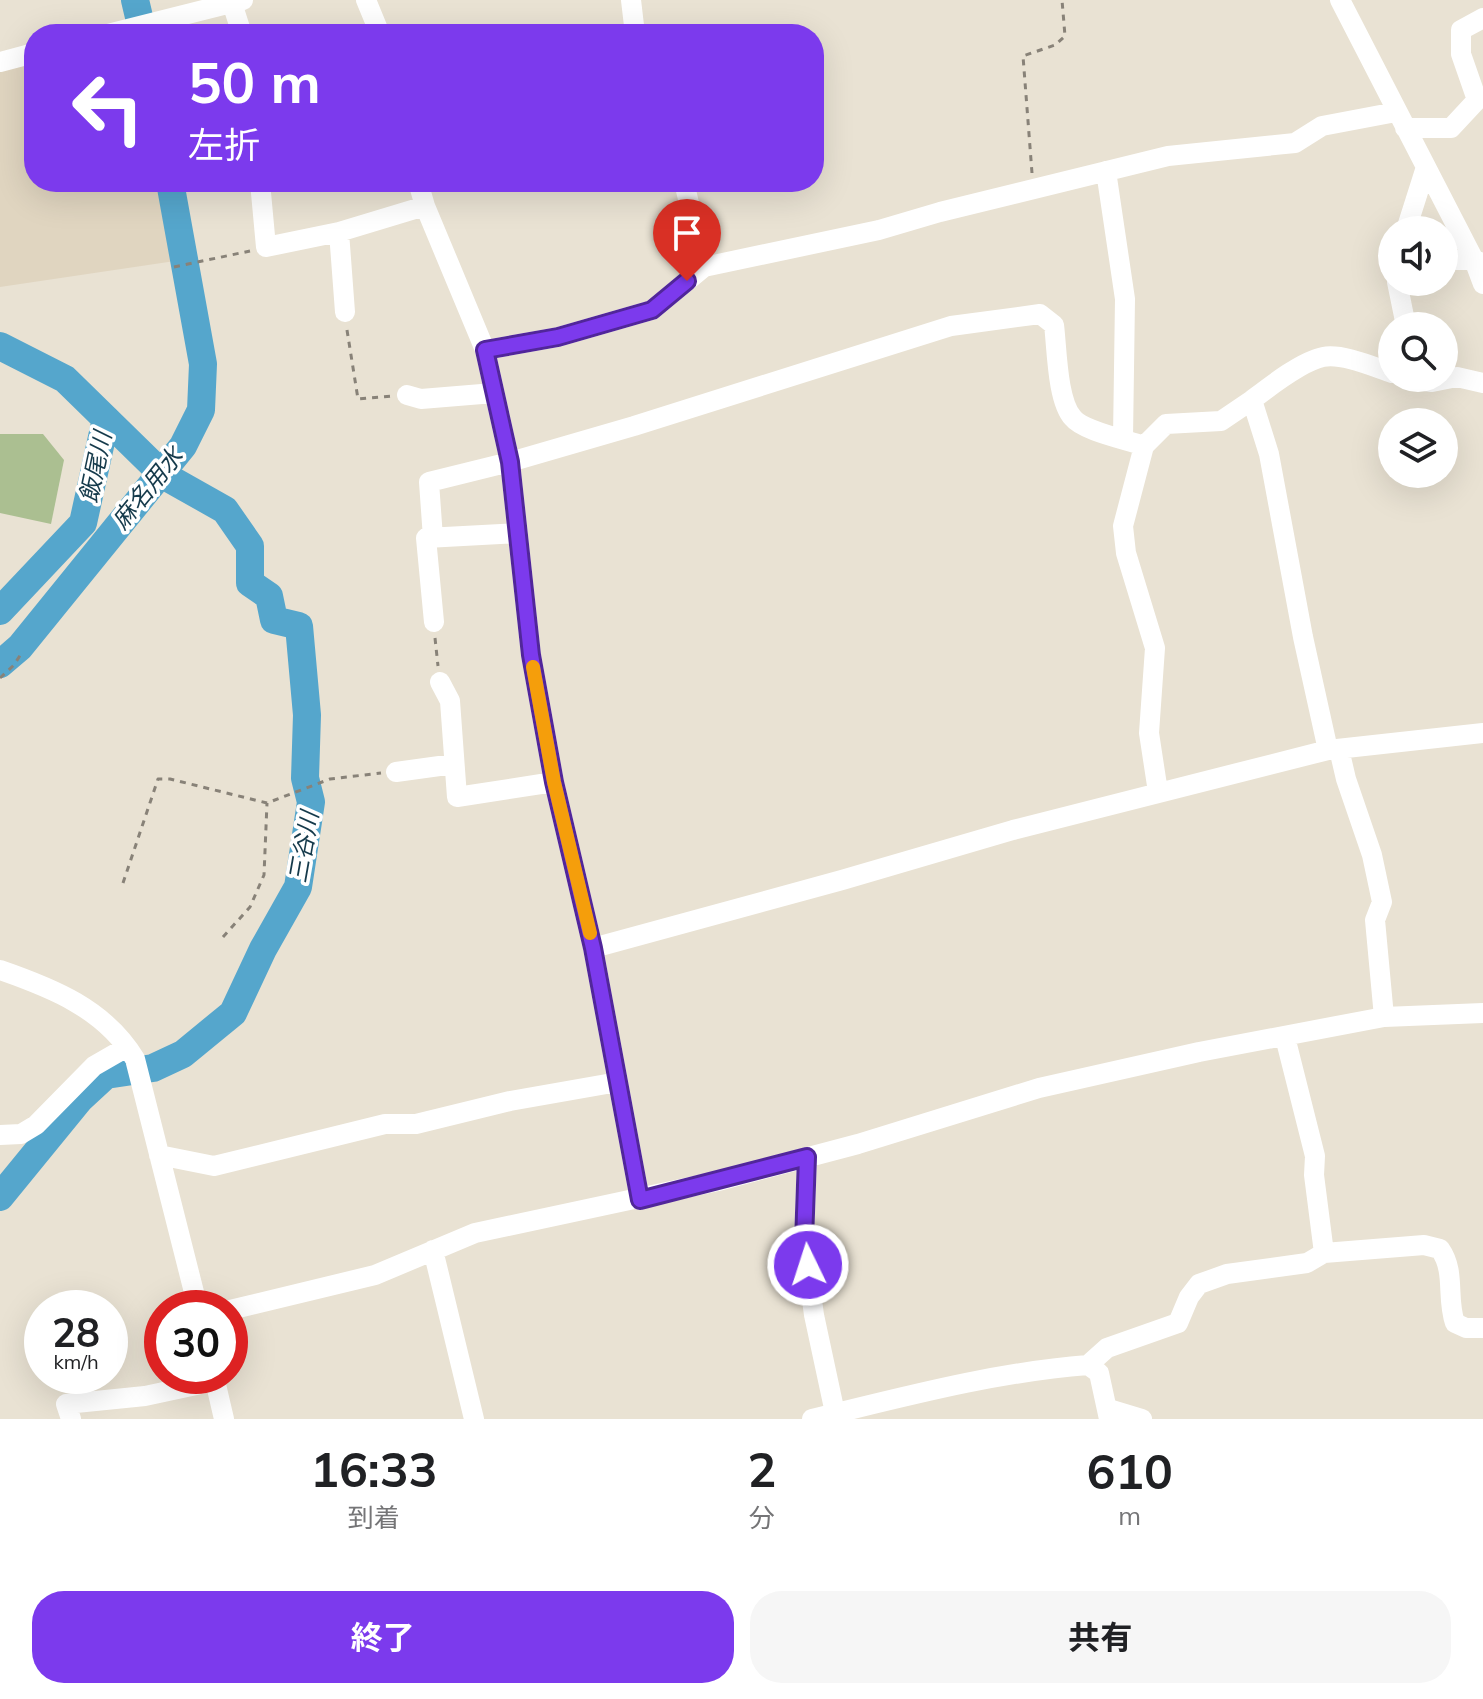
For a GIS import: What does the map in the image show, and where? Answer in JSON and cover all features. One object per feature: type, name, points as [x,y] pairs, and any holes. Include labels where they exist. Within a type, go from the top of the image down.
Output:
[{"type":"street","points":[[366,0],[376,24]]},
{"type":"street","points":[[631,0],[634,24]]},
{"type":"street","points":[[1340,0],[1478,261],[1483,284]]},
{"type":"street","points":[[150,24],[235,1],[240,24]]},
{"type":"street","points":[[485,350],[558,337],[652,310],[704,267],[879,230],[1168,156],[1295,143],[1322,126],[1401,120],[1451,128],[1477,100],[1461,54],[1461,30],[1483,18]]},
{"type":"street","points":[[0,62],[24,56]]},
{"type":"street","points":[[1410,216],[1426,167]]},
{"type":"street","points":[[1106,171],[1125,299],[1123,438]]},
{"type":"street","points":[[261,192],[266,247],[339,232],[425,206]]},
{"type":"street","points":[[421,192],[485,350],[510,462],[531,655],[554,782],[593,948],[640,1200]]},
{"type":"street","points":[[686,192],[704,267]]},
{"type":"street","points":[[339,232],[345,312]]},
{"type":"street","points":[[1458,260],[1478,261]]},
{"type":"street","points":[[433,538],[429,482],[510,462],[951,326],[1040,314],[1054,325],[1063,399],[1073,419],[1144,446]]},
{"type":"street","points":[[1158,792],[1149,733],[1155,648],[1126,553],[1123,526],[1144,446],[1166,424],[1221,421],[1290,373],[1324,357],[1361,362],[1378,368]]},
{"type":"street","points":[[1458,377],[1483,383]]},
{"type":"street","points":[[407,395],[421,399],[494,393]]},
{"type":"street","points":[[1252,400],[1269,454],[1303,637],[1334,750],[1372,855],[1382,902],[1375,920],[1384,1017]]},
{"type":"street","points":[[434,622],[426,538],[518,533]]},
{"type":"street","points":[[440,682],[450,701],[457,797],[554,782]]},
{"type":"street","points":[[593,948],[1158,792],[1334,750],[1483,733]]},
{"type":"street","points":[[396,772],[454,764]]},
{"type":"street","points":[[0,970],[73,999],[112,1028],[131,1053],[193,1290]]},
{"type":"street","points":[[248,1306],[375,1275],[475,1233],[640,1200],[858,1144],[1039,1088],[1199,1052],[1384,1017],[1483,1013]]},
{"type":"street","points":[[1285,1037],[1315,1156],[1314,1175],[1324,1253]]},
{"type":"street","points":[[0,1135],[21,1134],[36,1125],[94,1066],[131,1053]]},
{"type":"street","points":[[159,1155],[214,1166],[385,1124],[416,1124],[510,1101],[618,1082]]},
{"type":"street","points":[[807,1157],[804,1241],[814,1315],[835,1413]]},
{"type":"street","points":[[812,1419],[1000,1377],[1088,1365],[1107,1348],[1178,1323],[1189,1297],[1199,1284],[1227,1274],[1307,1263],[1324,1253],[1424,1245],[1440,1249],[1449,1261],[1450,1309],[1455,1323],[1466,1328],[1483,1328]]},
{"type":"street","points":[[433,1250],[474,1419]]},
{"type":"street","points":[[1088,1365],[1099,1373],[1109,1414],[1142,1419]]},
{"type":"street","points":[[71,1419],[66,1404],[153,1394]]},
{"type":"street","points":[[218,1394],[224,1419]]},
{"type":"path","points":[[1034,189],[1023,56],[1055,45],[1065,36],[1062,0]]},
{"type":"path","points":[[174,266],[266,247]]},
{"type":"path","points":[[345,312],[358,399],[407,395]]},
{"type":"path","points":[[434,622],[440,682]]},
{"type":"path","points":[[0,678],[21,654]]},
{"type":"path","points":[[123,883],[158,779],[170,779],[267,803],[330,779],[396,772]]},
{"type":"path","points":[[223,937],[250,907],[264,875],[267,803]]},
{"type":"shaded area","points":[[24,64],[24,192],[163,192],[175,261],[0,287],[0,70]]},
{"type":"green space","points":[[0,434],[43,434],[64,460],[51,524],[0,513]]},
{"type":"water","points":[[0,341],[69,377],[64,383],[0,350]]},
{"type":"waterway","name":"麻名用水","points":[[135,0],[141,24]]},
{"type":"waterway","name":"麻名用水","points":[[0,664],[20,647],[183,446],[201,410],[203,364],[172,192]]},
{"type":"waterway","name":"飯尾川","points":[[0,346],[65,379],[154,466]]},
{"type":"waterway","name":"飯尾川","points":[[0,611],[83,523],[106,419]]},
{"type":"waterway","name":"三谷川","points":[[0,1197],[80,1099],[106,1075],[153,1068],[183,1054],[233,1013],[263,949],[298,887],[311,802],[305,778],[307,715],[299,626],[274,620],[269,596],[250,583],[250,546],[225,510],[170,479]]},
{"type":"slow traffic","points":[[533,667],[554,782],[590,933]]},
{"type":"route","points":[[687,281],[652,310],[558,337],[485,350],[510,462],[531,655],[554,782],[593,948],[640,1200],[807,1157],[804,1241],[808,1265]]}]
